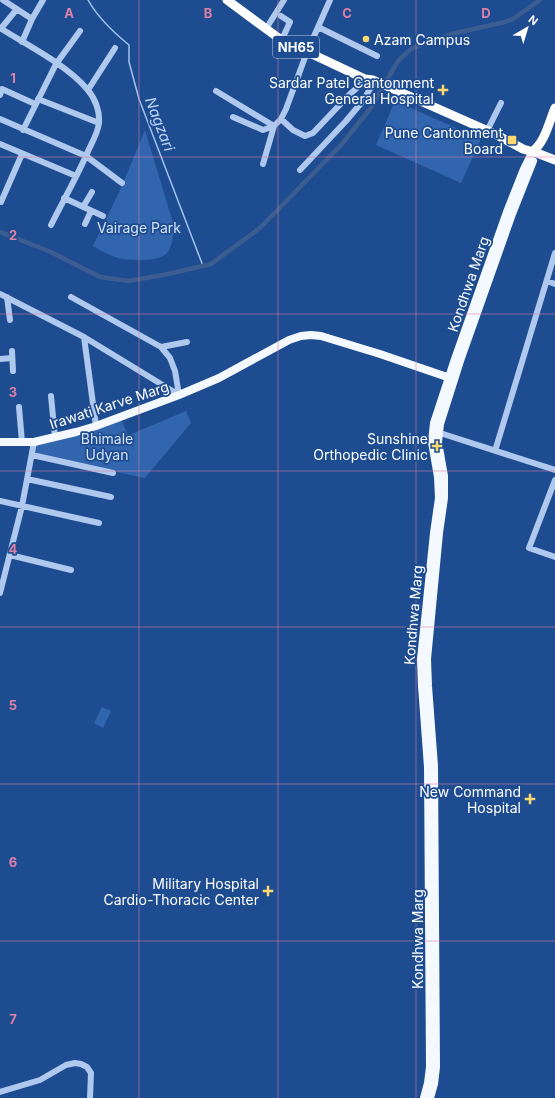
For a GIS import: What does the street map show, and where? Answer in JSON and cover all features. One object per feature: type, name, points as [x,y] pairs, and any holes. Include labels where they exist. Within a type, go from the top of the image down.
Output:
[{"type":"highway","name":"NH65","points":[[227,0],[282,36],[308,49],[367,74],[372,80],[487,130],[523,149],[536,151],[555,160]]},
{"type":"highway","name":"NH65","points":[[237,0],[282,36]]},
{"type":"highway","points":[[536,151],[555,108]]},
{"type":"highway","name":"NH65","points":[[515,145],[532,147],[543,136]]},
{"type":"main road","name":"Kondhwa Marg","points":[[424,1098],[430,1067],[434,766],[427,659],[439,533],[444,498],[444,476],[436,431],[451,379],[513,203],[536,151]]},
{"type":"main road","name":"Irawati Karve Marg","points":[[0,442],[34,442],[96,426],[179,395],[238,369],[289,340],[300,336],[321,336],[380,354],[451,379]]},
{"type":"main road","name":"Kondhwa Marg","points":[[430,1098],[436,1068],[432,862]]},
{"type":"street","points":[[3,0],[32,18]]},
{"type":"street","points":[[18,0],[15,8],[2,27],[76,78],[88,90],[96,103],[99,123],[86,156],[50,225]]},
{"type":"street","points":[[268,24],[284,0]]},
{"type":"street","points":[[233,117],[263,130],[274,126],[281,119],[308,49],[330,0]]},
{"type":"street","points":[[22,42],[41,1]]},
{"type":"street","points":[[281,16],[290,22],[282,36]]},
{"type":"street","points":[[318,27],[377,56]]},
{"type":"street","points":[[23,130],[56,64],[80,31]]},
{"type":"street","points":[[88,90],[115,48]]},
{"type":"street","points":[[281,119],[293,130],[305,136],[313,133],[350,94],[372,80]]},
{"type":"street","points":[[300,170],[362,102],[372,80]]},
{"type":"street","points":[[0,95],[2,89],[99,123]]},
{"type":"street","points":[[216,91],[274,126]]},
{"type":"street","points":[[487,130],[501,103]]},
{"type":"street","points":[[0,119],[86,156],[122,183]]},
{"type":"street","points":[[263,164],[274,126]]},
{"type":"street","points":[[0,144],[76,176]]},
{"type":"street","points":[[1,202],[22,154]]},
{"type":"street","points":[[83,207],[92,192]]},
{"type":"street","points":[[64,198],[104,216]]},
{"type":"street","points":[[85,224],[91,210]]},
{"type":"street","points":[[494,451],[555,253]]},
{"type":"street","points":[[547,281],[555,284]]},
{"type":"street","points":[[0,294],[84,337],[179,395]]},
{"type":"street","points":[[7,297],[10,320]]},
{"type":"street","points":[[72,297],[161,347],[170,358],[175,371],[179,395]]},
{"type":"street","points":[[84,337],[96,426]]},
{"type":"street","points":[[161,347],[187,342]]},
{"type":"street","points":[[12,351],[13,371]]},
{"type":"street","points":[[0,359],[12,358]]},
{"type":"street","points":[[51,396],[55,437]]},
{"type":"street","points":[[19,407],[22,442]]},
{"type":"street","points":[[436,431],[555,470]]},
{"type":"street","points":[[0,593],[22,506],[34,442]]},
{"type":"street","points":[[32,455],[113,473]]},
{"type":"street","points":[[27,478],[111,497]]},
{"type":"street","points":[[555,480],[529,548],[555,557]]},
{"type":"street","points":[[0,501],[99,523]]},
{"type":"street","points":[[10,555],[71,570]]},
{"type":"street","points":[[0,1092],[40,1080],[66,1065],[75,1063],[81,1064],[91,1073],[90,1098]]},
{"type":"green space","points":[[395,101],[481,139],[461,183],[376,145]]},
{"type":"green space","name":"Vairage Park","points":[[145,130],[174,226],[172,240],[167,253],[158,258],[144,260],[123,259],[108,254],[93,246],[121,188]]},
{"type":"green space","name":"Bhimale Udyan","points":[[186,411],[191,423],[144,479],[32,453],[33,443],[121,419],[135,452],[129,435]]},
{"type":"green space","points":[[102,707],[111,711],[103,728],[94,723]]},
{"type":"waterway","name":"Nagzari","points":[[88,0],[96,13],[106,24],[129,45],[129,62],[139,99],[203,266]]},
{"type":"waterway","points":[[0,232],[51,252],[100,277],[129,281],[211,264],[260,228],[341,145],[370,109],[398,61],[411,49],[451,34],[513,19],[540,0]]},
{"type":"place","name":"Azam Campus","points":[[366,39]]},
{"type":"place","name":"Sardar Patel Cantonment General Hospital","points":[[443,90]]},
{"type":"place","name":"Pune Cantonment Board","points":[[512,140]]},
{"type":"place","name":"Sunshine Orthopedic Clinic","points":[[437,446]]},
{"type":"place","name":"New Command Hospital","points":[[530,799]]},
{"type":"place","name":"Military Hospital Cardio-Thoracic Center","points":[[268,891]]}]
